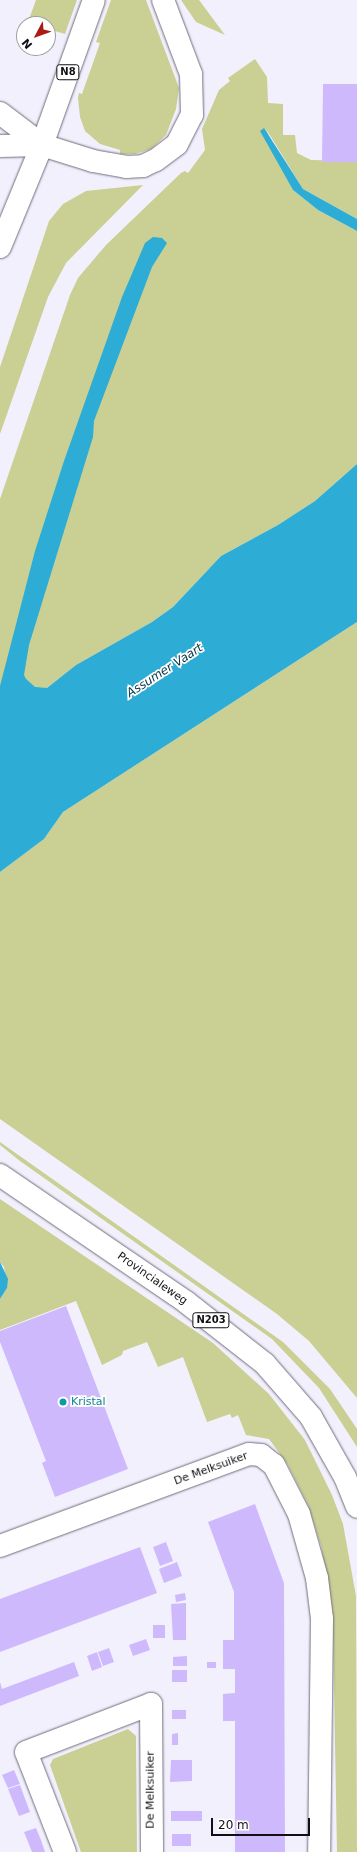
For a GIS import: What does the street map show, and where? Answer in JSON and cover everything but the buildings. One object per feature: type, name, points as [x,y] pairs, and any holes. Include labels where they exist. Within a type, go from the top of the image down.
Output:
[{"type":"street","name":"N8","points":[[42,145],[94,0]]},
{"type":"street","points":[[0,146],[42,145],[93,161],[126,167],[143,166],[156,160],[177,144],[192,115],[192,81],[186,55],[163,0]]},
{"type":"street","points":[[0,113],[42,145]]},
{"type":"street","points":[[0,247],[42,145]]},
{"type":"street","name":"Provincialeweg","points":[[5,1174],[186,1302],[265,1364],[311,1417],[345,1477],[357,1508]]},
{"type":"street","name":"De Melksuiker","points":[[0,1546],[249,1454],[261,1455],[274,1465],[286,1486],[305,1532],[317,1578],[322,1619],[319,1852]]},
{"type":"street","name":"De Melksuiker","points":[[65,1852],[26,1752],[151,1704],[152,1852]]},
{"type":"green space","points":[[36,0],[77,0],[65,34],[56,31],[56,16],[30,16]]},
{"type":"green space","points":[[111,0],[146,0],[179,88],[176,109],[166,135],[151,149],[135,154],[120,154],[120,150],[100,144],[85,131],[80,117],[78,98],[79,93],[82,94],[100,43],[96,42]]},
{"type":"green space","points":[[181,0],[199,0],[225,35],[196,22]]},
{"type":"green space","points":[[255,59],[267,77],[268,103],[283,104],[283,135],[295,135],[297,153],[311,160],[357,161],[357,219],[303,189],[266,129],[293,190],[318,210],[357,231],[357,464],[315,501],[278,525],[221,556],[173,607],[152,622],[76,665],[47,688],[0,713],[0,499],[70,295],[78,278],[106,245],[181,173],[185,171],[188,173],[205,150],[202,129],[219,90],[230,81],[228,78]]},
{"type":"green space","points":[[143,185],[66,263],[48,297],[0,434],[0,367],[49,221],[63,204],[86,191]]},
{"type":"green space","points":[[357,622],[357,1398],[309,1341],[277,1314],[0,1119],[0,872],[44,839],[63,812]]},
{"type":"green space","points":[[0,1142],[283,1342],[330,1389],[357,1429],[357,1447],[319,1388],[272,1339],[20,1161],[0,1145]]},
{"type":"green space","points":[[0,1199],[213,1343],[269,1394],[305,1440],[332,1495],[343,1524],[356,1596],[357,1852],[337,1852],[333,1633],[329,1591],[321,1546],[308,1505],[288,1465],[269,1439],[246,1435],[238,1415],[232,1418],[230,1414],[207,1422],[183,1357],[158,1367],[147,1342],[123,1351],[122,1355],[102,1365],[76,1301],[0,1330],[0,1299],[7,1288],[4,1267],[0,1262]]},
{"type":"green space","points":[[128,1729],[136,1736],[137,1852],[81,1852],[50,1765],[53,1759]]},
{"type":"water","points":[[264,128],[303,189],[357,219],[357,231],[318,210],[293,190],[260,131]]},
{"type":"water","name":"Assumer Vaart","points":[[153,237],[162,238],[167,243],[152,267],[94,421],[93,437],[29,645],[24,675],[26,679],[35,687],[47,688],[76,665],[152,622],[173,607],[221,556],[278,525],[315,501],[357,464],[357,622],[63,812],[44,839],[0,872],[0,686],[35,551],[64,461],[122,297],[145,243]]},
{"type":"water","points":[[0,1262],[8,1279],[7,1288],[0,1299]]},
{"type":"place","name":"Kristal","points":[[63,1402]]}]
